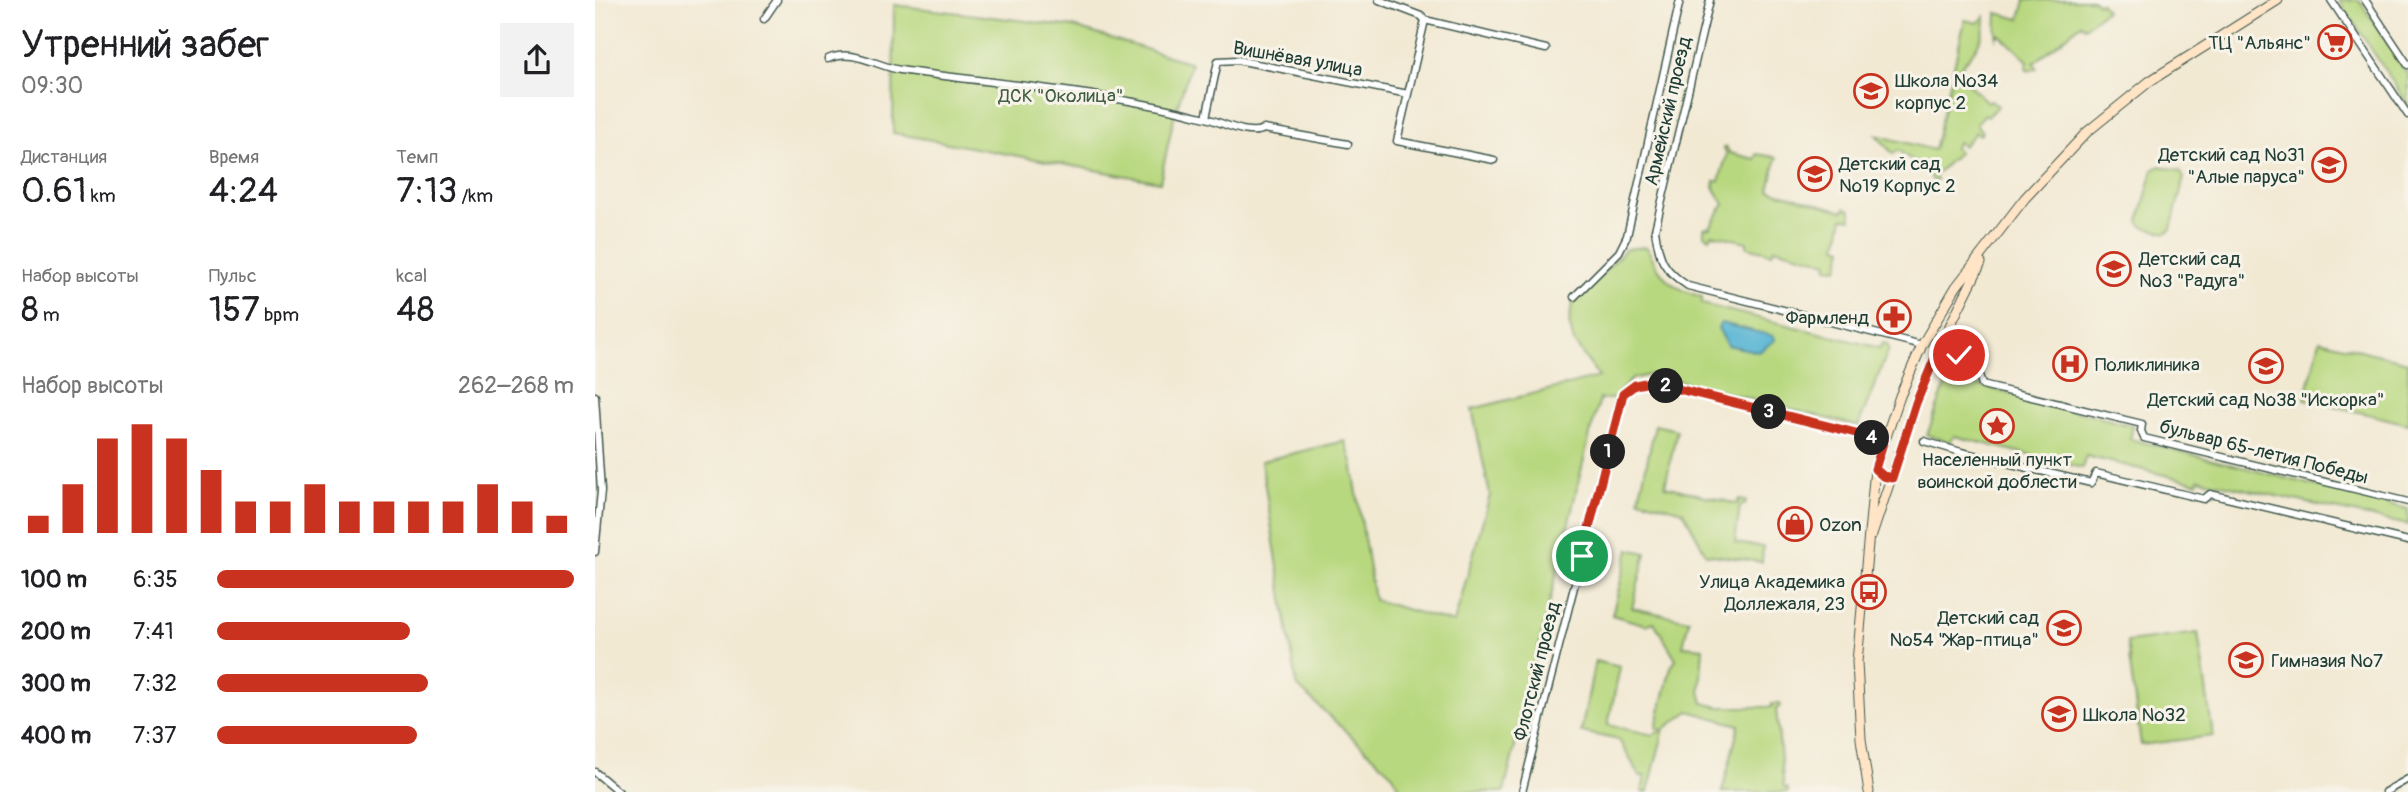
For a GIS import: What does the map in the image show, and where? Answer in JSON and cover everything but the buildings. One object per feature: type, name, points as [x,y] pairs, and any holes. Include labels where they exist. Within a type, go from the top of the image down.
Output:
[{"type":"main road","points":[[1869,792],[1857,684],[1858,642],[1875,469],[1899,396],[1922,345],[1940,312],[1991,242],[2025,198],[2062,157],[2115,108],[2189,54],[2278,0]]},
{"type":"main road","points":[[1866,552],[1916,403],[1939,348],[1991,242]]},
{"type":"main road","points":[[1940,312],[1948,312],[1954,318]]},
{"type":"main road","points":[[1875,469],[1883,476],[1892,478]]},
{"type":"street","points":[[764,19],[777,0]]},
{"type":"street","points":[[1379,0],[1425,20],[1546,49]]},
{"type":"street","points":[[1574,297],[1619,252],[1627,236],[1680,0]]},
{"type":"street","name":"Армейский проезд","points":[[1710,0],[1655,230],[1658,254],[1670,275],[1688,286],[1922,345]]},
{"type":"street","points":[[2331,0],[2408,116]]},
{"type":"street","points":[[2365,0],[2408,65]]},
{"type":"street","points":[[1425,20],[1397,141],[1494,160]]},
{"type":"street","points":[[828,59],[837,55],[853,56],[896,69],[1112,97],[1168,107],[1248,130],[1259,132],[1264,129],[1348,145]]},
{"type":"street","name":"Вишнёвая улица","points":[[1206,118],[1218,61],[1237,60],[1408,94]]},
{"type":"street","name":"бульвар 65-летия Победы","points":[[1939,348],[1975,361],[1982,385],[2142,424],[2144,438],[2408,502]]},
{"type":"street","name":"Флотский проезд","points":[[1522,792],[1623,394],[1635,385],[1650,382],[1884,440]]},
{"type":"street","points":[[595,396],[601,491],[595,552]]},
{"type":"street","points":[[1924,440],[1961,452],[2091,483],[2096,473],[2204,499],[2210,494],[2408,541]]},
{"type":"street","points":[[595,772],[619,792]]},
{"type":"street","points":[[2385,792],[2408,779]]},
{"type":"green space","points":[[2025,0],[2094,0],[2097,4],[2100,2],[2106,10],[2085,27],[2081,24],[2034,63],[2037,68],[2029,71],[2026,69],[2028,61],[1999,34],[1996,38],[1997,13],[2020,19]]},
{"type":"green space","points":[[2339,0],[2359,0],[2408,75],[2408,105]]},
{"type":"green space","name":"ДСК \"Околица\"","points":[[894,5],[1074,27],[1191,63],[1173,121],[1160,182],[893,133]]},
{"type":"green space","points":[[1985,16],[1980,40],[1956,72],[1987,102],[1991,100],[1998,106],[1976,124],[1982,132],[1980,135],[1976,132],[1963,146],[1958,142],[1954,148],[1959,152],[1935,175],[1937,181],[1933,181],[1928,172],[1898,150],[1893,154],[1876,135],[1934,150],[1965,20],[1978,23]]},
{"type":"green space","points":[[1726,147],[1730,153],[1755,159],[1757,154],[1777,157],[1769,190],[1843,211],[1845,208],[1851,210],[1851,219],[1843,218],[1837,246],[1843,248],[1838,268],[1827,267],[1828,262],[1774,248],[1772,253],[1747,247],[1747,242],[1712,234],[1710,238],[1704,235],[1704,228],[1710,227],[1724,204],[1714,187],[1715,181],[1719,181],[1727,154],[1723,148]]},
{"type":"green space","points":[[2160,166],[2180,171],[2184,178],[2171,229],[2166,233],[2143,227],[2139,221],[2153,170]]},
{"type":"green space","points":[[1645,247],[1668,281],[1682,290],[1702,297],[1702,304],[1880,348],[1883,343],[1887,344],[1889,349],[1858,426],[1652,374],[1632,379],[1613,399],[1600,399],[1504,792],[1402,792],[1393,775],[1297,686],[1261,461],[1345,441],[1352,462],[1374,600],[1454,623],[1490,495],[1472,409],[1599,377],[1574,342],[1569,323],[1572,305],[1626,249]]},
{"type":"green space","points":[[2320,340],[2408,362],[2408,424],[2305,399]]},
{"type":"green space","points":[[1956,356],[1974,361],[1969,383],[2133,426],[2130,439],[2408,509],[2408,525],[2199,479],[2198,483],[2086,456],[2082,468],[1954,436],[1950,442],[1927,435]]},
{"type":"green space","points":[[1655,425],[1677,430],[1665,486],[1737,504],[1739,499],[1746,501],[1745,505],[1740,506],[1735,543],[1763,547],[1762,562],[1706,554],[1683,511],[1639,499]]},
{"type":"green space","points":[[1629,549],[1646,553],[1632,608],[1689,620],[1683,646],[1703,648],[1700,691],[1703,703],[1719,707],[1772,707],[1772,704],[1780,704],[1776,709],[1784,788],[1788,788],[1788,792],[1722,792],[1739,725],[1689,711],[1664,729],[1648,792],[1642,792],[1645,776],[1640,776],[1619,740],[1581,732],[1595,661],[1620,667],[1608,725],[1653,735],[1662,730],[1656,728],[1671,667],[1676,659],[1654,622],[1646,625],[1612,615]]},
{"type":"green space","points":[[2198,633],[2213,736],[2141,745],[2127,642]]},
{"type":"water","points":[[1721,323],[1774,336],[1775,340],[1759,352],[1727,345],[1718,328]]},
{"type":"place","name":"ТЦ \"Альянс\"","points":[[2335,42]]},
{"type":"place","name":"Школа №34 корпус 2","points":[[1871,91]]},
{"type":"place","name":"Детский сад №31 \"Алые паруса\"","points":[[2329,165]]},
{"type":"place","name":"Детский сад №19 Корпус 2","points":[[1815,174]]},
{"type":"place","name":"Детский сад №3 \"Радуга\"","points":[[2114,269]]},
{"type":"place","name":"Фармленд","points":[[1894,317]]},
{"type":"place","name":"Поликлиника","points":[[2070,364]]},
{"type":"place","name":"Детский сад №38 \"Искорка\"","points":[[2266,366]]},
{"type":"place","name":"Населенный пункт воинской доблести","points":[[1997,426]]},
{"type":"place","name":"Ozon","points":[[1795,524]]},
{"type":"place","name":"Улица Академика Доллежаля, 23","points":[[1869,592]]},
{"type":"place","name":"Детский сад №54 \"Жар-птица\"","points":[[2064,628]]},
{"type":"place","name":"Гимназия №7","points":[[2246,660]]},
{"type":"place","name":"Школа №32","points":[[2059,714]]},
{"type":"route","points":[[1582,556],[1623,394],[1635,385],[1650,382],[1884,440],[1875,469],[1883,476],[1892,478],[1916,403],[1939,348],[1959,355]]}]
